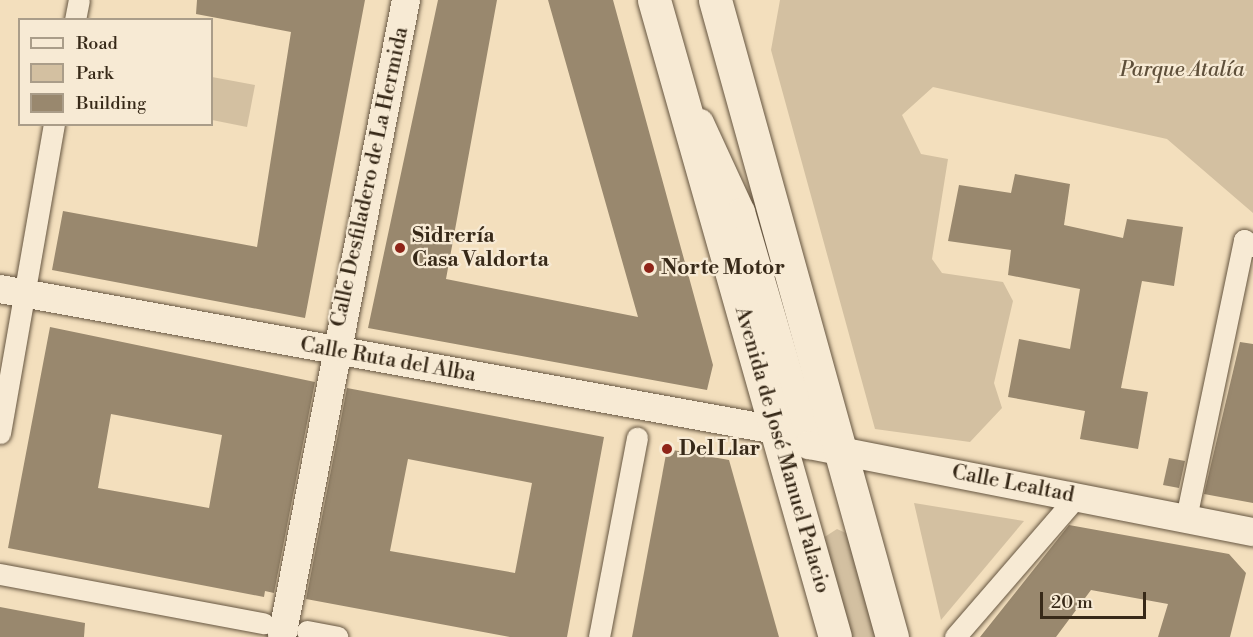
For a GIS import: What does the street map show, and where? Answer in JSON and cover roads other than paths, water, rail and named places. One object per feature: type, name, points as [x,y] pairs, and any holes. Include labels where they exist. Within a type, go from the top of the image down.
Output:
[{"type":"main road","name":"Avenida de José Manuel Palacio","points":[[654,0],[835,637]]},
{"type":"main road","points":[[715,0],[892,637]]},
{"type":"street","points":[[75,18],[79,0]]},
{"type":"street","name":"Calle Desfiladero de La Hermida","points":[[284,631],[335,349],[406,0]]},
{"type":"street","name":"Avenida de José Manuel Palacio","points":[[669,55],[741,212],[809,445],[840,451]]},
{"type":"street","points":[[0,433],[11,291],[53,126]]},
{"type":"street","points":[[1186,518],[1244,240],[1253,246]]},
{"type":"street","name":"Calle Ruta del Alba","points":[[11,291],[776,430]]},
{"type":"street","points":[[599,637],[637,438]]},
{"type":"street","name":"Calle Lealtad","points":[[840,451],[1253,532]]},
{"type":"street","points":[[955,637],[1077,496]]},
{"type":"street","points":[[0,574],[284,631],[337,637]]},
{"type":"place","name":"Sidrería Casa Valdorta","points":[[400,248]]},
{"type":"place","name":"Norte Motor","points":[[649,268]]},
{"type":"place","name":"Del Llar","points":[[667,449]]},
{"type":"park label","name":"Parque Atalía","points":[[1182,70]]}]
